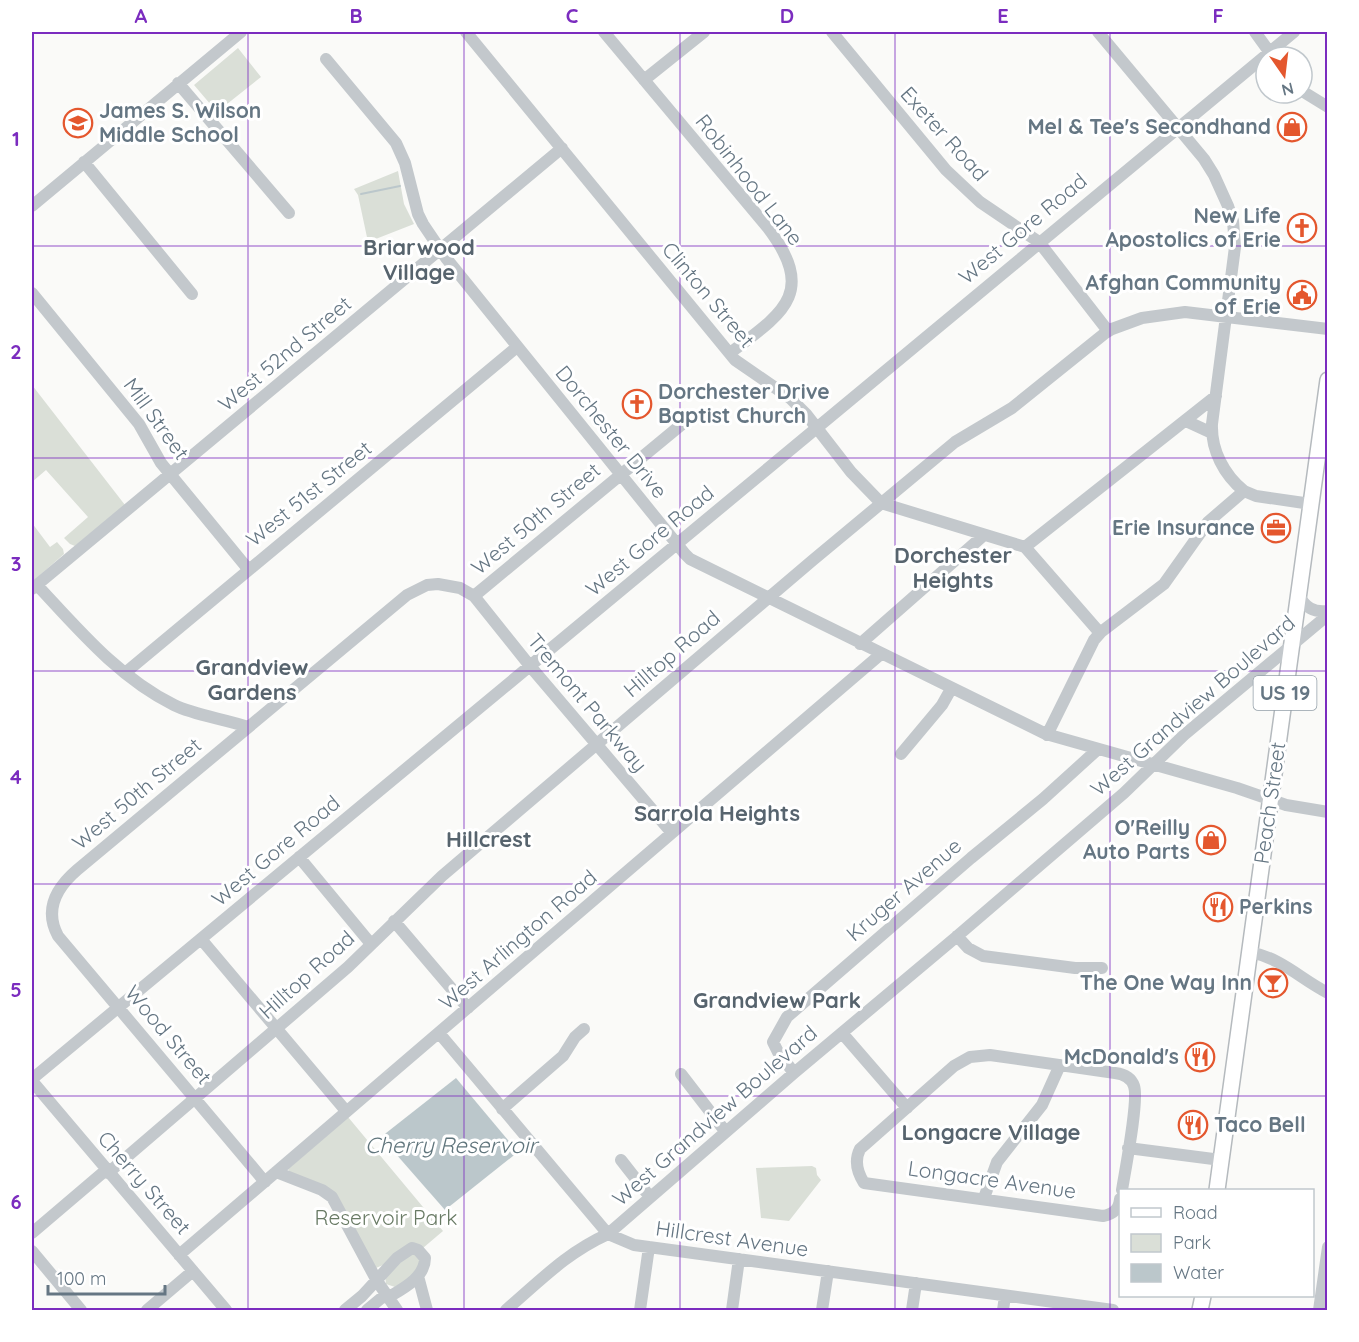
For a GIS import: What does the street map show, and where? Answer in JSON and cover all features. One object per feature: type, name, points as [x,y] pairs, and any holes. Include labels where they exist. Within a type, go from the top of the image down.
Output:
[{"type":"main road","name":"Peach Street","points":[[1217,1189],[1298,594],[1323,439],[1328,380]]},
{"type":"street","points":[[32,206],[241,32]]},
{"type":"street","name":"Clinton Street","points":[[466,32],[730,353],[744,368],[790,398],[881,503],[1025,547]]},
{"type":"street","name":"Robinhood Lane","points":[[604,32],[768,228],[782,247],[790,265],[791,289],[780,312],[730,353]]},
{"type":"street","points":[[644,80],[704,32]]},
{"type":"street","name":"Exeter Road","points":[[832,32],[946,170],[988,208],[1039,242],[1108,331]]},
{"type":"street","points":[[1098,32],[1214,175],[1233,221],[1235,256],[1212,433],[1219,459],[1230,477],[1244,491],[1256,496],[1311,504]]},
{"type":"street","points":[[1255,32],[1264,45]]},
{"type":"street","name":"West Gore Road","points":[[1280,45],[1294,32]]},
{"type":"street","name":"Dorchester Drive","points":[[326,59],[396,143],[405,163],[418,214],[441,250],[685,554],[768,598],[1047,735],[1286,805],[1328,812]]},
{"type":"street","name":"West Gore Road","points":[[32,1080],[1177,127],[1254,67]]},
{"type":"street","points":[[178,83],[289,213]]},
{"type":"street","points":[[1314,98],[1328,107]]},
{"type":"street","name":"West 52nd Street","points":[[34,587],[562,148]]},
{"type":"street","points":[[84,162],[192,294]]},
{"type":"street","name":"Mill Street","points":[[32,293],[139,424],[154,454],[248,569]]},
{"type":"street","name":"Hilltop Road","points":[[32,1233],[276,1029],[348,967],[442,876],[881,503],[955,442],[1012,408],[1108,331],[1142,318],[1174,312],[1328,329]]},
{"type":"street","name":"West 51st Street","points":[[125,673],[518,347]]},
{"type":"street","points":[[1100,633],[1025,547],[1216,396]]},
{"type":"street","name":"West 50th Street","points":[[52,910],[55,894],[66,879],[417,589],[427,585],[448,585],[460,588],[474,596],[687,420]]},
{"type":"street","points":[[1186,421],[1212,433]]},
{"type":"street","points":[[1047,735],[1094,640],[1164,584],[1208,522],[1244,491]]},
{"type":"street","points":[[860,644],[984,535]]},
{"type":"street","points":[[34,587],[91,643],[135,681],[175,706],[248,728]]},
{"type":"street","points":[[1298,594],[1305,606],[1328,613]]},
{"type":"street","name":"Tremont Parkway","points":[[474,596],[530,666],[672,833]]},
{"type":"street","name":"West Grandview Boulevard","points":[[506,1311],[568,1256],[583,1245],[608,1234],[725,1131],[1124,793],[1184,735],[1328,613]]},
{"type":"street","name":"West Arlington Road","points":[[179,1255],[881,654]]},
{"type":"street","points":[[901,754],[942,705],[951,689]]},
{"type":"street","name":"Kruger Avenue","points":[[794,1073],[773,1042],[787,1017],[1043,799],[1097,750]]},
{"type":"street","points":[[299,857],[371,944]]},
{"type":"street","name":"Wood Street","points":[[52,910],[54,927],[61,941],[265,1182]]},
{"type":"street","points":[[394,921],[468,1008]]},
{"type":"street","points":[[957,936],[968,948],[983,956],[1075,968],[1102,968]]},
{"type":"street","points":[[201,939],[346,1111]]},
{"type":"street","points":[[1250,952],[1264,955],[1288,966],[1328,993]]},
{"type":"street","points":[[502,1108],[563,1056],[574,1037],[584,1029]]},
{"type":"street","name":"Hillcrest Avenue","points":[[439,1033],[608,1234],[626,1242],[1113,1311]]},
{"type":"street","points":[[842,1033],[907,1108],[954,1066],[970,1057],[990,1055],[1115,1073],[1127,1077],[1132,1081],[1135,1097],[1122,1189]]},
{"type":"street","points":[[984,1198],[997,1162],[1042,1105],[1060,1065]]},
{"type":"street","points":[[681,1074],[725,1131]]},
{"type":"street","name":"Cherry Street","points":[[32,1080],[226,1311]]},
{"type":"street","name":"Longacre Avenue","points":[[907,1108],[860,1149],[858,1173],[864,1182],[1103,1216],[1113,1213],[1119,1202]]},
{"type":"street","points":[[1128,1148],[1221,1160]]},
{"type":"street","points":[[621,1160],[650,1197]]},
{"type":"street","points":[[276,1172],[322,1190],[332,1197],[386,1297],[397,1311]]},
{"type":"street","points":[[640,1311],[649,1247]]},
{"type":"street","points":[[1319,1311],[1328,1247]]},
{"type":"street","points":[[345,1311],[377,1281],[384,1270],[397,1258],[412,1248],[418,1250],[425,1258],[425,1265],[418,1276],[367,1311]]},
{"type":"street","points":[[32,1251],[81,1311]]},
{"type":"street","points":[[732,1311],[739,1259]]},
{"type":"street","points":[[147,1311],[193,1271]]},
{"type":"street","points":[[822,1311],[828,1271]]},
{"type":"street","points":[[418,1276],[427,1311]]},
{"type":"street","points":[[912,1311],[916,1283]]},
{"type":"street","points":[[1003,1311],[1005,1296]]},
{"type":"green space","points":[[238,48],[261,77],[217,112],[194,85]]},
{"type":"green space","points":[[398,171],[404,204],[414,224],[368,242],[358,195],[354,189]]},
{"type":"green space","points":[[32,385],[125,505],[75,546],[64,538],[88,517],[46,470],[32,482]]},
{"type":"green space","points":[[32,523],[50,547],[57,542],[64,554],[32,582]]},
{"type":"green space","name":"Reservoir Park","points":[[348,1117],[443,1231],[423,1248],[376,1268],[339,1201],[290,1173],[288,1169]]},
{"type":"green space","points":[[812,1166],[816,1168],[821,1180],[789,1221],[761,1218],[756,1168]]},
{"type":"green space","points":[[414,1252],[422,1260],[413,1276],[395,1287],[386,1284],[385,1274]]},
{"type":"water","name":"Cherry Reservoir","points":[[456,1078],[518,1152],[445,1210],[381,1137]]},
{"type":"waterway","points":[[361,194],[400,186]]},
{"type":"place","name":"James S. Wilson Middle School","points":[[78,123]]},
{"type":"place","name":"Mel & Tee's Secondhand","points":[[1292,127]]},
{"type":"place","name":"New Life Apostolics of Erie","points":[[1302,228]]},
{"type":"place","name":"Afghan Community of Erie","points":[[1302,295]]},
{"type":"place","name":"Dorchester Drive Baptist Church","points":[[637,404]]},
{"type":"place","name":"Erie Insurance","points":[[1276,528]]},
{"type":"place","name":"O'Reilly Auto Parts","points":[[1211,840]]},
{"type":"place","name":"Perkins","points":[[1218,907]]},
{"type":"place","name":"The One Way Inn","points":[[1273,983]]},
{"type":"place","name":"McDonald's","points":[[1200,1057]]},
{"type":"place","name":"Taco Bell","points":[[1193,1125]]},
{"type":"district","name":"Briarwood Village","points":[[419,260]]},
{"type":"district","name":"Dorchester Heights","points":[[953,568]]},
{"type":"district","name":"Grandview Gardens","points":[[252,680]]},
{"type":"district","name":"Sarrola Heights","points":[[717,813]]},
{"type":"district","name":"Hillcrest","points":[[489,839]]},
{"type":"district","name":"Grandview Park","points":[[777,1000]]},
{"type":"district","name":"Longacre Village","points":[[991,1132]]}]
